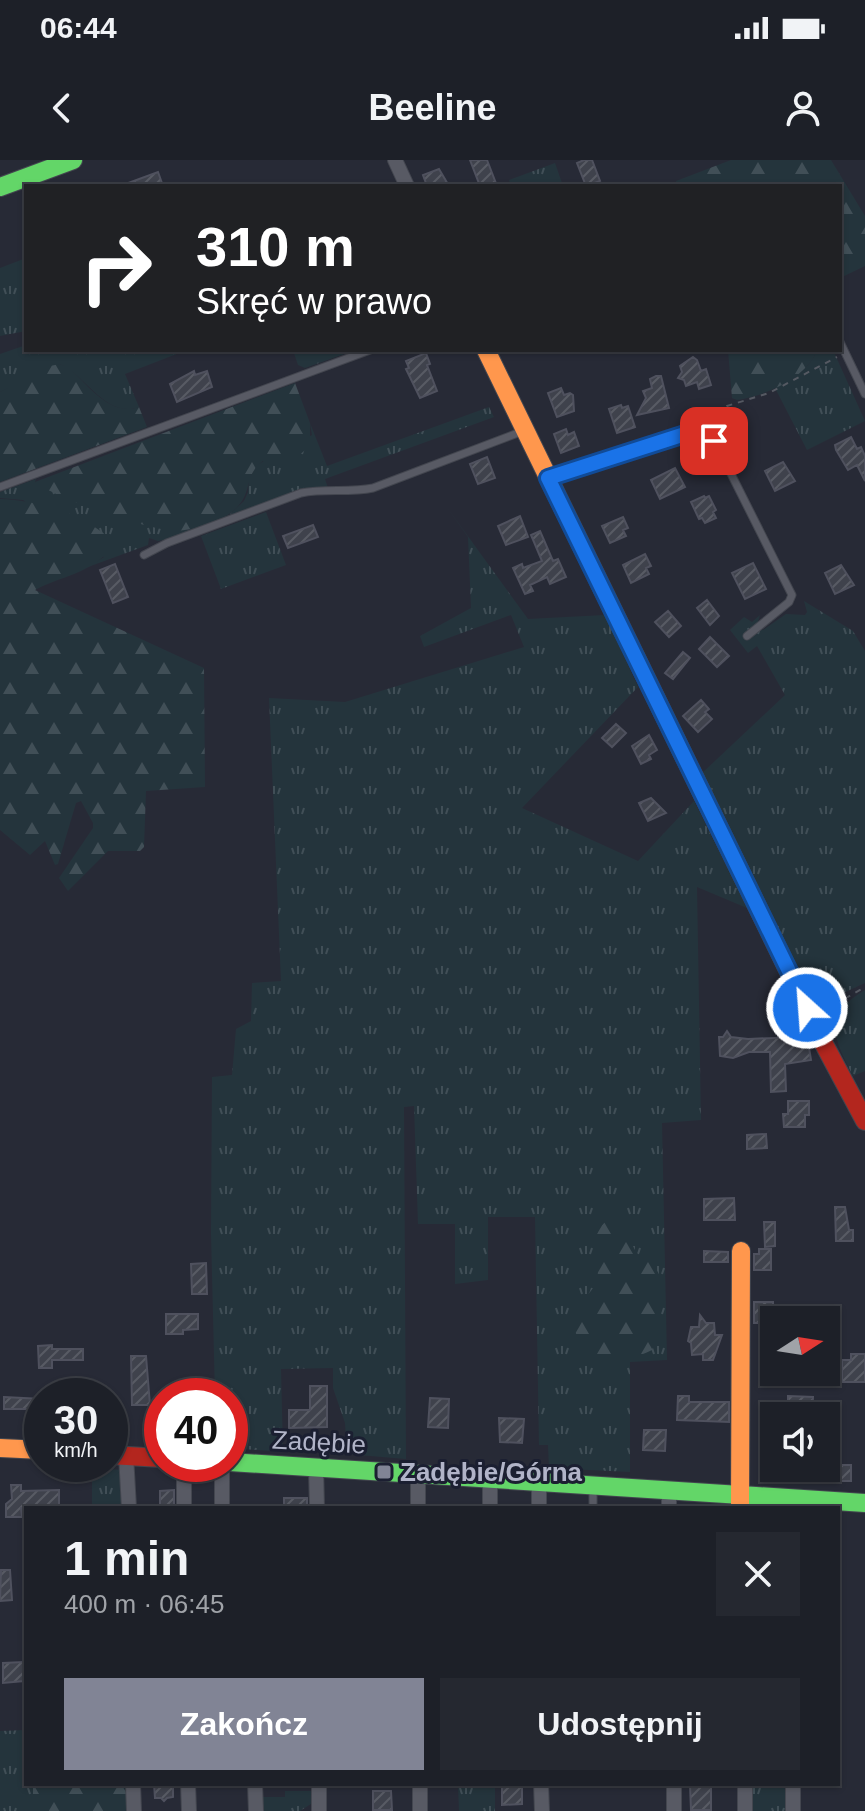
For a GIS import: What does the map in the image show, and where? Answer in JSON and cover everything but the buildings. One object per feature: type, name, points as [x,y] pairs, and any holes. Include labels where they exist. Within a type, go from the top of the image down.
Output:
[{"type":"street","points":[[0,187],[73,160]]},
{"type":"street","points":[[395,160],[406,184]]},
{"type":"street","points":[[487,352],[825,1046],[865,1121]]},
{"type":"street","points":[[740,1502],[741,1251]]},
{"type":"street","points":[[0,1448],[24,1449]]},
{"type":"street","name":"Zadębie","points":[[248,1463],[593,1485],[669,1499],[865,1503]]},
{"type":"street","points":[[316,1468],[317,1506]]},
{"type":"street","points":[[418,1474],[418,1506]]},
{"type":"street","points":[[490,1479],[490,1506]]},
{"type":"street","points":[[124,1482],[129,1506]]},
{"type":"street","points":[[184,1482],[184,1506]]},
{"type":"street","points":[[222,1482],[222,1506]]},
{"type":"street","points":[[539,1482],[539,1506]]},
{"type":"street","points":[[133,1786],[134,1811]]},
{"type":"street","points":[[188,1786],[189,1811]]},
{"type":"street","points":[[255,1786],[256,1811]]},
{"type":"street","points":[[319,1786],[319,1811]]},
{"type":"street","points":[[420,1786],[420,1811]]},
{"type":"street","points":[[541,1786],[542,1811]]},
{"type":"street","points":[[674,1786],[674,1811]]},
{"type":"street","points":[[745,1786],[745,1811]]},
{"type":"street","points":[[793,1786],[793,1811]]},
{"type":"lane","points":[[842,346],[865,394]]},
{"type":"lane","points":[[0,487],[365,352]]},
{"type":"lane","points":[[144,555],[167,543],[301,493],[373,488],[525,431]]},
{"type":"lane","points":[[548,478],[688,433],[710,438],[792,595],[789,602],[747,636]]},
{"type":"lane","points":[[593,1485],[593,1506]]},
{"type":"path","points":[[716,428],[727,406],[769,393],[838,356]]},
{"type":"path","points":[[825,1046],[838,1008],[846,998],[865,987]]},
{"type":"path","points":[[807,1008],[823,1001],[846,998]]},
{"type":"green space","points":[[731,160],[831,160],[865,216],[865,266],[842,277],[842,184],[677,184],[676,181]]},
{"type":"green space","points":[[555,163],[562,184],[510,184],[509,180]]},
{"type":"green space","points":[[24,259],[24,331],[0,336],[0,268]]},
{"type":"green space","points":[[24,346],[24,352],[182,352],[125,374],[139,407],[127,409],[107,402],[60,364],[0,392],[0,354]]},
{"type":"green space","points":[[294,352],[350,352],[305,368],[298,365]]},
{"type":"green space","points":[[728,352],[816,352],[804,369],[784,384],[760,394],[737,400],[732,398]]},
{"type":"green space","points":[[816,352],[834,352],[865,421],[807,450],[775,388],[805,368]]},
{"type":"green space","points":[[60,364],[69,368],[109,404],[128,409],[139,407],[147,427],[0,482],[0,392],[50,366]]},
{"type":"green space","points":[[295,383],[310,423],[310,446],[292,461],[265,465],[263,461],[253,473],[239,505],[212,522],[181,531],[162,529],[80,504],[35,482]]},
{"type":"green space","points":[[489,407],[494,417],[325,479],[328,488],[297,491],[168,539],[158,541],[149,538],[148,545],[88,567],[104,557],[23,500],[0,498],[0,492],[36,479],[35,482],[187,530],[229,515],[244,501],[249,479],[257,465],[312,435],[310,423],[327,466]]},
{"type":"green space","points":[[0,499],[29,502],[72,515],[109,538],[110,549],[94,564],[35,590],[204,668],[205,787],[146,791],[144,847],[140,851],[108,851],[68,891],[59,878],[93,828],[81,801],[76,803],[58,864],[55,865],[45,841],[30,855],[0,830]]},
{"type":"green space","points":[[446,506],[528,619],[605,615],[638,687],[522,808],[638,861],[694,801],[747,908],[697,887],[701,1120],[662,1123],[667,1360],[630,1362],[630,1472],[549,1468],[548,1445],[539,1445],[535,1217],[488,1217],[488,1280],[455,1284],[455,1224],[418,1224],[414,1106],[404,1107],[406,1459],[347,1454],[345,1423],[333,1388],[333,1368],[281,1369],[283,1452],[248,1449],[248,1378],[215,1378],[212,1077],[232,1075],[236,1029],[251,1021],[252,983],[281,981],[269,698],[345,702],[524,647],[511,615],[424,647],[420,636],[471,608],[468,537]]},
{"type":"green space","points":[[266,512],[286,565],[221,589],[201,536]]},
{"type":"green space","points":[[804,601],[853,631],[865,651],[865,983],[841,994],[826,993],[829,983],[825,978],[805,981],[699,776],[785,695],[757,646],[748,653],[730,630],[744,617],[752,622],[760,615],[757,625],[763,630],[786,614],[805,615]]},
{"type":"green space","points":[[865,990],[865,1071],[853,1076],[835,1028],[842,1009]]},
{"type":"green space","points":[[616,1216],[627,1222],[635,1250],[660,1277],[660,1321],[652,1350],[623,1359],[593,1358],[576,1334],[575,1313],[598,1279],[597,1235],[606,1221]]},
{"type":"green space","points":[[92,1482],[124,1482],[126,1506],[92,1506]]},
{"type":"green space","points":[[24,1730],[24,1786],[35,1786],[35,1811],[0,1811],[0,1731]]},
{"type":"green space","points":[[35,1786],[130,1786],[131,1811],[35,1811]]},
{"type":"green space","points":[[458,1786],[495,1786],[495,1811],[459,1811]]},
{"type":"green space","points":[[750,1786],[784,1786],[789,1811],[749,1811]]},
{"type":"green space","points":[[285,1791],[314,1791],[314,1802],[300,1811],[263,1811],[259,1797],[285,1797]]},
{"type":"traffic: fast","points":[[0,187],[73,160]]},
{"type":"traffic: fast","points":[[248,1463],[865,1503]]},
{"type":"traffic: slow","points":[[487,352],[704,797]]},
{"type":"traffic: slow","points":[[740,1506],[741,1251]]},
{"type":"traffic: slow","points":[[0,1448],[24,1449]]},
{"type":"traffic: jam","points":[[704,797],[825,1046],[865,1121]]},
{"type":"traffic: jam","points":[[128,1456],[144,1457]]},
{"type":"place","name":"Zadębie/Górna","points":[[384,1472]]},
{"type":"route","points":[[714,441],[702,434],[688,433],[548,478],[807,1008]]}]
